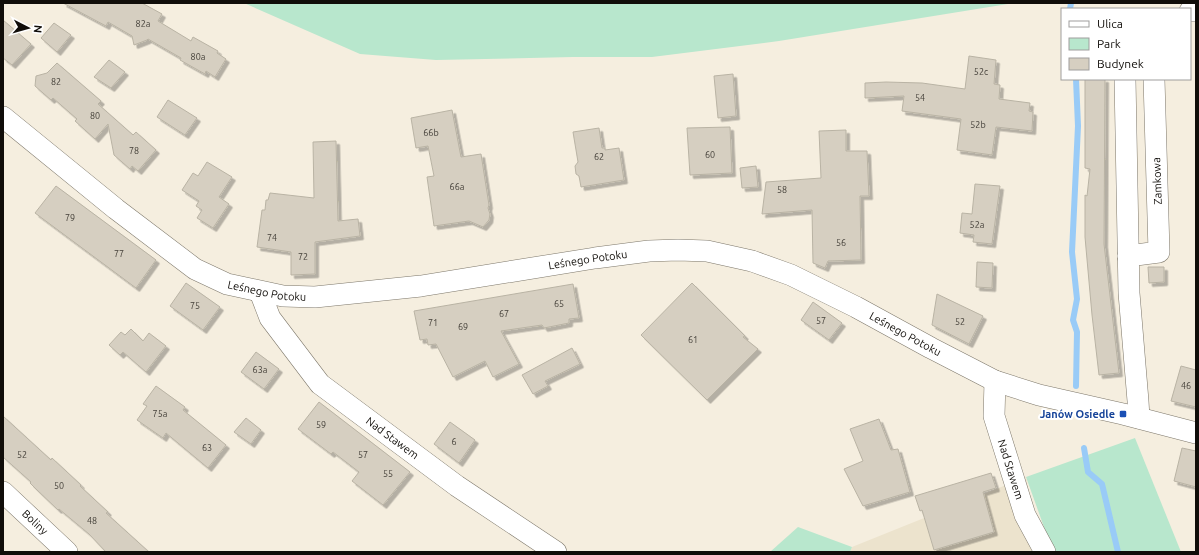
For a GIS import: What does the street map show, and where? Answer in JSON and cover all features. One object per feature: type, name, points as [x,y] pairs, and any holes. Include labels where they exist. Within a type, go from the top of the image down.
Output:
[{"type":"street","points":[[1124,80],[1129,293],[1139,418]]},
{"type":"street","name":"Zamkowa","points":[[1128,256],[1160,252],[1154,80]]},
{"type":"street","name":"Leśnego Potoku","points":[[3,117],[116,209],[195,269],[227,284],[283,296],[315,297],[421,286],[641,252],[678,250],[707,251],[752,261],[791,274],[995,381],[1039,395],[1196,433]]},
{"type":"street","name":"Nad Stawem","points":[[260,292],[270,318],[320,384],[457,486],[556,552]]},
{"type":"street","name":"Nad Stawem","points":[[995,381],[994,416],[1025,515],[1045,552]]},
{"type":"street","name":"Boliny","points":[[3,492],[67,552]]},
{"type":"shaded area","points":[[1026,477],[1041,552],[850,552],[852,547]]},
{"type":"green space","points":[[244,3],[1014,3],[779,41],[652,57],[436,60],[360,54]]},
{"type":"green space","points":[[1135,438],[1181,552],[1053,552],[1026,477]]},
{"type":"green space","points":[[798,527],[852,547],[850,552],[770,552]]},
{"type":"building","points":[[63,3],[142,3],[162,14],[158,21],[191,41],[193,37],[218,51],[217,53],[226,59],[215,77],[206,71],[205,74],[148,39],[134,45],[132,36],[108,22],[106,26]]},
{"type":"building","points":[[3,20],[31,44],[12,65],[3,58]]},
{"type":"building","points":[[54,23],[71,35],[57,52],[41,38]]},
{"type":"building","points":[[969,56],[996,60],[994,84],[1000,85],[999,99],[1030,103],[1029,111],[1033,112],[1032,131],[996,127],[992,155],[957,150],[961,119],[902,111],[904,96],[865,98],[865,83],[922,83],[965,89]]},
{"type":"building","points":[[109,60],[125,72],[111,88],[94,77]]},
{"type":"building","points":[[57,63],[101,101],[98,104],[133,135],[136,132],[156,150],[138,171],[132,166],[130,169],[114,155],[108,124],[95,139],[75,121],[77,119],[53,98],[51,100],[35,86],[36,76],[47,73]]},
{"type":"building","points":[[733,74],[736,116],[718,118],[714,76]]},
{"type":"building","points":[[1085,80],[1105,80],[1104,244],[1119,373],[1099,375],[1085,237],[1085,195],[1087,196],[1090,169],[1085,168]]},
{"type":"building","points":[[168,100],[197,118],[185,135],[157,117]]},
{"type":"building","points":[[452,110],[461,157],[481,154],[490,214],[489,220],[483,227],[469,221],[434,226],[427,177],[434,176],[428,146],[416,148],[411,118]]},
{"type":"building","points":[[730,127],[732,173],[690,175],[687,128]]},
{"type":"building","points":[[599,128],[602,148],[605,148],[605,150],[619,148],[624,180],[581,187],[579,176],[576,174],[575,166],[578,162],[573,132]]},
{"type":"building","points":[[846,130],[846,151],[867,151],[869,196],[860,196],[861,260],[828,261],[825,268],[813,263],[812,210],[762,214],[766,182],[821,178],[819,131]]},
{"type":"building","points":[[336,141],[338,221],[358,219],[360,236],[315,242],[315,274],[291,275],[291,252],[257,247],[262,210],[265,210],[266,200],[268,200],[270,193],[314,198],[313,142]]},
{"type":"building","points":[[207,162],[232,177],[219,197],[229,204],[213,228],[197,218],[202,210],[196,206],[199,201],[182,190],[193,173],[198,176]]},
{"type":"building","points":[[756,166],[758,187],[742,188],[740,168]]},
{"type":"building","points":[[975,184],[1000,186],[992,244],[973,242],[974,235],[960,233],[962,213],[972,214]]},
{"type":"building","points":[[56,186],[156,260],[136,288],[35,213]]},
{"type":"building","points":[[977,262],[993,263],[992,288],[976,287]]},
{"type":"building","points":[[1148,267],[1164,267],[1164,282],[1149,283]]},
{"type":"building","points":[[186,283],[220,307],[203,330],[170,306]]},
{"type":"building","points":[[692,283],[745,336],[743,337],[758,349],[707,400],[641,335]]},
{"type":"building","points":[[573,284],[579,318],[569,319],[569,323],[544,328],[542,325],[501,331],[519,364],[493,377],[485,361],[453,377],[436,344],[428,345],[427,339],[420,340],[414,311]]},
{"type":"building","points":[[937,294],[983,316],[969,344],[932,325]]},
{"type":"building","points":[[813,302],[842,323],[829,340],[801,320]]},
{"type":"building","points":[[131,329],[143,341],[149,333],[166,346],[146,372],[123,352],[120,355],[109,345],[121,332],[125,335]]},
{"type":"building","points":[[572,348],[580,364],[545,381],[548,386],[533,394],[522,375]]},
{"type":"building","points":[[256,352],[279,369],[264,389],[241,372]]},
{"type":"building","points":[[1181,366],[1196,370],[1196,407],[1171,401]]},
{"type":"building","points":[[156,386],[185,407],[183,410],[226,445],[208,468],[166,433],[163,438],[137,420],[147,406],[143,404]]},
{"type":"building","points":[[319,402],[410,472],[383,505],[352,481],[359,472],[333,452],[331,454],[298,429]]},
{"type":"building","points":[[3,416],[81,485],[80,486],[108,512],[106,513],[149,552],[106,552],[89,534],[59,509],[58,510],[30,483],[31,482],[3,457]]},
{"type":"building","points":[[246,418],[261,430],[251,444],[234,432]]},
{"type":"building","points":[[879,419],[891,450],[898,449],[910,492],[863,506],[844,469],[863,461],[850,429]]},
{"type":"building","points":[[450,422],[475,440],[459,463],[434,444]]},
{"type":"building","points":[[1182,448],[1196,451],[1196,487],[1174,481]]},
{"type":"building","points":[[991,473],[996,488],[983,492],[994,532],[934,550],[922,510],[920,511],[915,496]]},
{"type":"waterway","points":[[1070,8],[1071,3]]},
{"type":"waterway","points":[[1076,80],[1078,126],[1072,252],[1077,299],[1073,320],[1077,332],[1076,386]]},
{"type":"waterway","points":[[1084,448],[1088,472],[1102,484],[1118,552]]},
{"type":"place","name":"Janów Osiedle","points":[[1123,414]]}]
